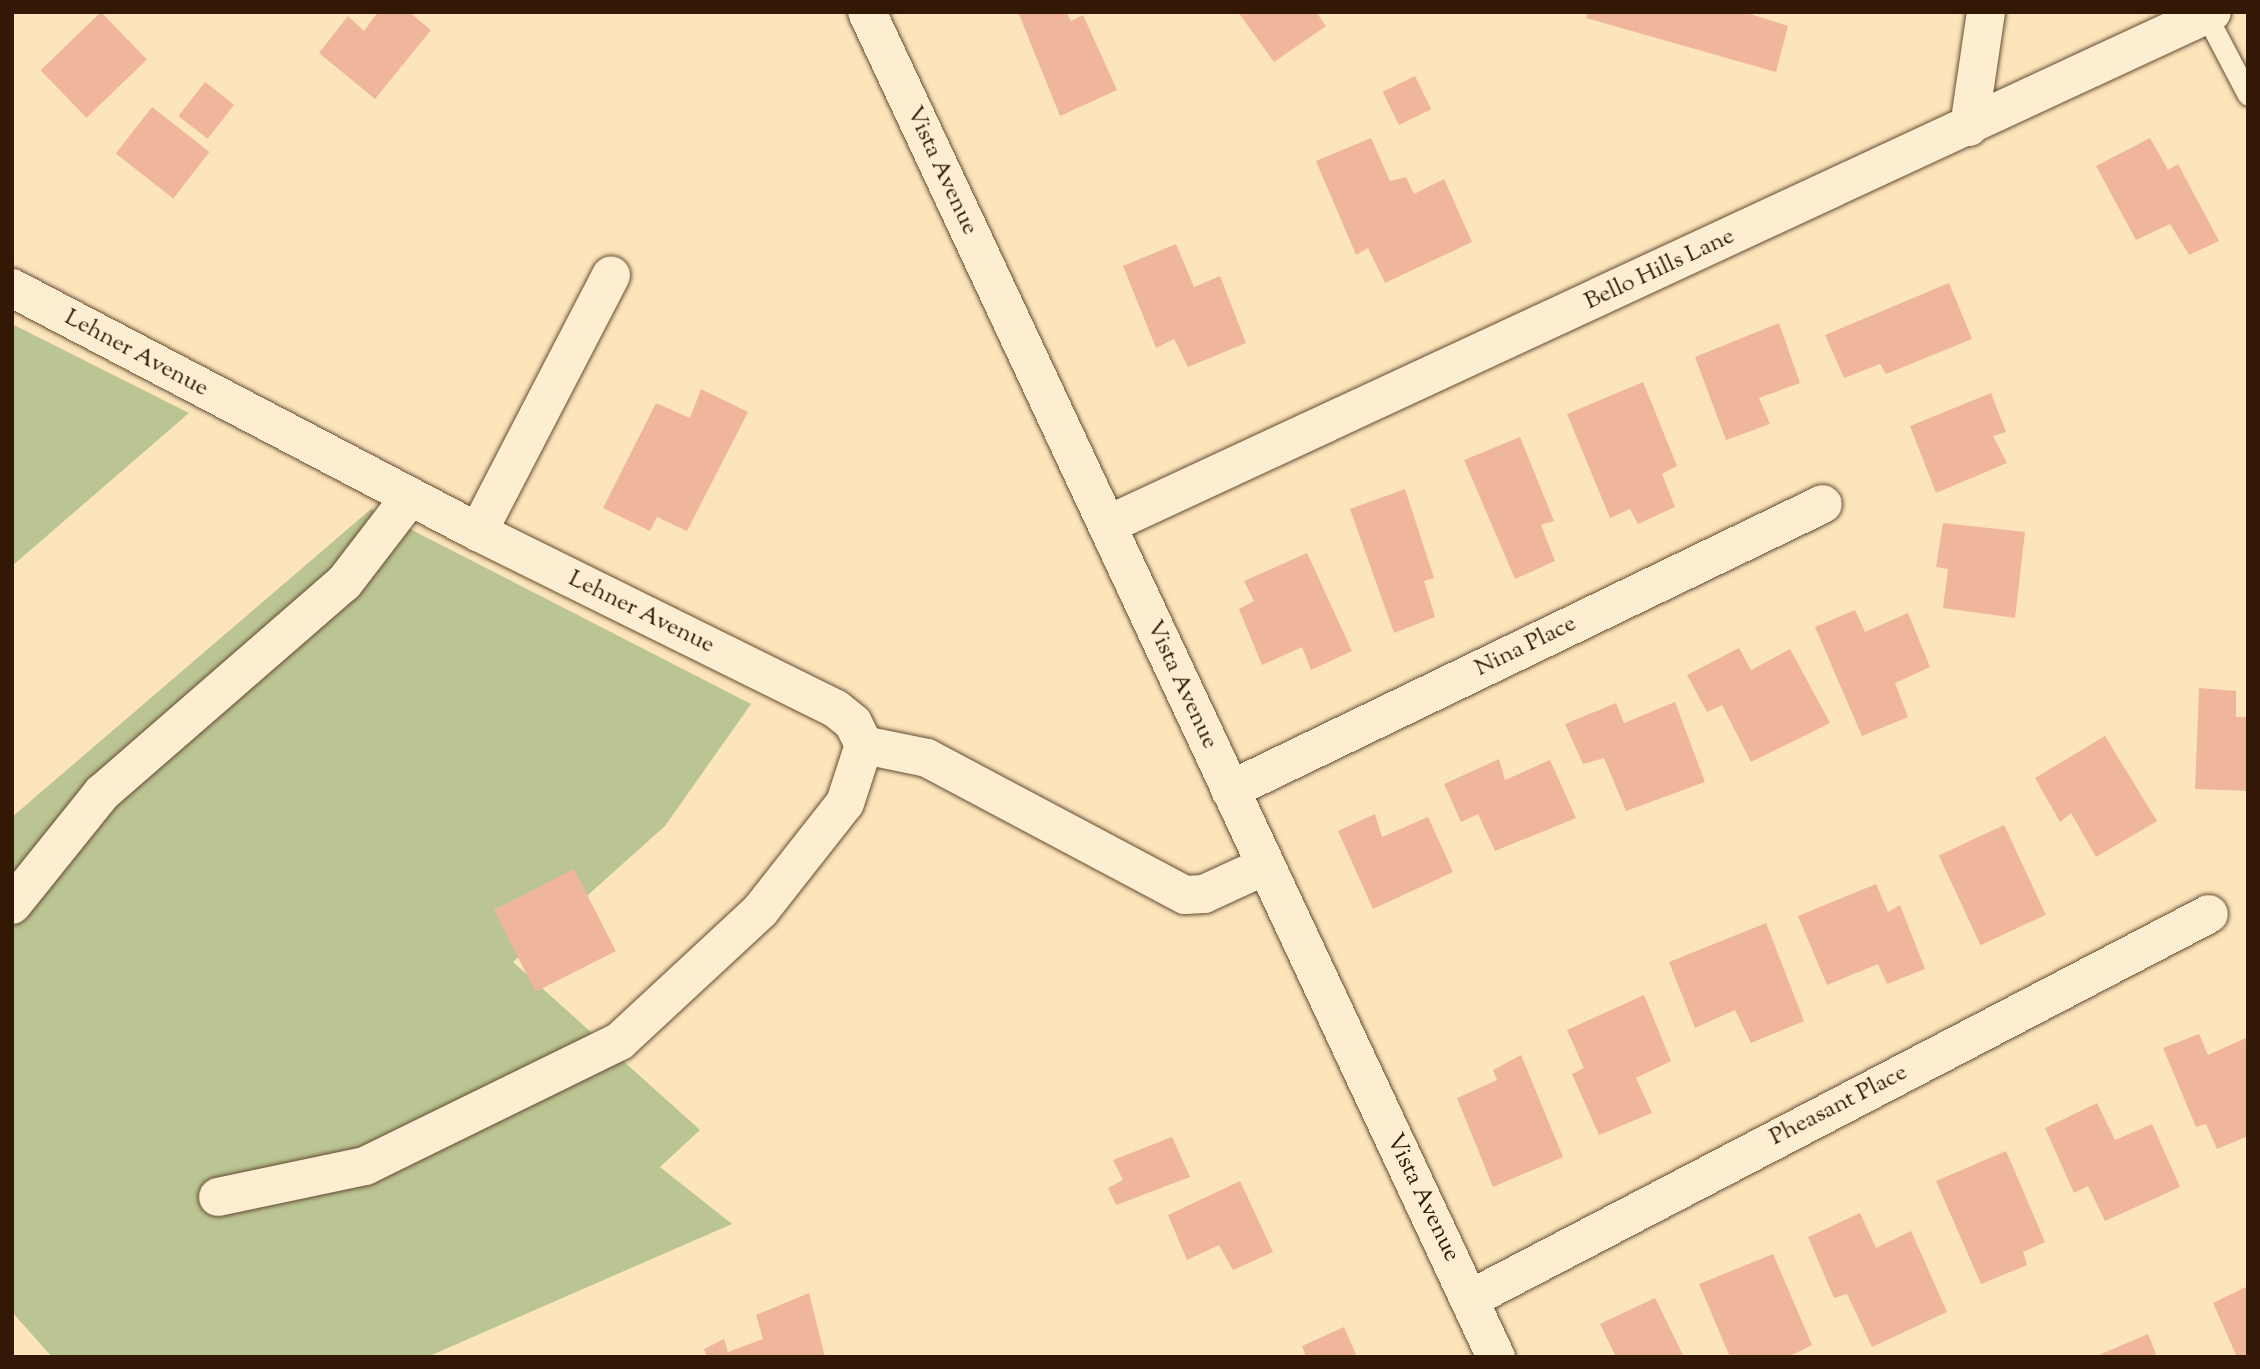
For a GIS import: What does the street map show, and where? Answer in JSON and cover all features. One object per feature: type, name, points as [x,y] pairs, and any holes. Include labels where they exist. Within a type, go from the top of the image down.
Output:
[{"type":"street","points":[[1969,127],[1986,12]]},
{"type":"street","name":"Bello Hills Lane","points":[[1107,525],[2209,14]]},
{"type":"street","name":"Vista Avenue","points":[[873,15],[1265,866],[1496,1357]]},
{"type":"street","points":[[478,533],[611,275]]},
{"type":"street","name":"Lehner Avenue","points":[[12,288],[478,533],[836,709],[853,723],[864,745]]},
{"type":"street","points":[[12,905],[102,793],[344,583],[410,497]]},
{"type":"street","name":"Nina Place","points":[[1230,790],[1823,504]]},
{"type":"street","points":[[218,1197],[365,1166],[620,1041],[760,911],[845,803],[864,745],[927,758],[1185,895],[1204,894],[1265,866]]},
{"type":"street","name":"Pheasant Place","points":[[1470,1298],[2209,914]]},
{"type":"lane","points":[[2209,14],[2248,95]]},
{"type":"green space","points":[[12,324],[189,413],[12,566]]},
{"type":"green space","points":[[371,509],[751,704],[665,826],[513,962],[700,1130],[660,1167],[732,1224],[427,1357],[52,1357],[12,1312],[12,817]]},
{"type":"building","points":[[101,12],[147,59],[86,118],[41,70]]},
{"type":"building","points":[[378,12],[409,12],[431,30],[375,99],[319,53],[348,16],[364,31]]},
{"type":"building","points":[[1018,12],[1066,12],[1071,21],[1083,15],[1117,90],[1060,116]]},
{"type":"building","points":[[1238,12],[1316,12],[1326,26],[1274,62]]},
{"type":"building","points":[[1588,12],[1744,12],[1788,26],[1776,72],[1586,18]]},
{"type":"building","points":[[1415,76],[1431,109],[1399,125],[1383,92]]},
{"type":"building","points":[[205,82],[234,105],[208,139],[179,116]]},
{"type":"building","points":[[152,107],[210,152],[173,198],[116,153]]},
{"type":"building","points":[[1371,138],[1390,181],[1406,177],[1414,194],[1444,179],[1472,242],[1385,283],[1368,248],[1356,255],[1316,161]]},
{"type":"building","points":[[2150,138],[2168,170],[2178,164],[2219,241],[2189,255],[2170,224],[2136,240],[2096,166]]},
{"type":"building","points":[[1176,244],[1194,287],[1220,276],[1246,343],[1188,367],[1174,339],[1156,348],[1123,266]]},
{"type":"building","points":[[1949,283],[1972,339],[1886,374],[1880,364],[1844,378],[1825,335]]},
{"type":"building","points":[[1779,323],[1800,383],[1759,398],[1770,424],[1726,440],[1695,357]]},
{"type":"building","points":[[1643,382],[1677,466],[1662,474],[1675,507],[1638,524],[1630,509],[1610,518],[1567,414]]},
{"type":"building","points":[[701,389],[748,412],[687,531],[657,517],[650,531],[603,508],[656,403],[690,418]]},
{"type":"building","points":[[1991,393],[2006,432],[1993,436],[2007,463],[1936,493],[1910,426]]},
{"type":"building","points":[[1520,437],[1554,521],[1541,525],[1555,561],[1515,579],[1464,460]]},
{"type":"building","points":[[1405,489],[1434,578],[1424,581],[1435,617],[1394,633],[1350,509]]},
{"type":"building","points":[[1943,523],[2025,532],[2015,618],[1943,608],[1948,569],[1936,567]]},
{"type":"building","points":[[1307,553],[1352,651],[1311,670],[1302,647],[1262,665],[1239,609],[1254,601],[1244,581]]},
{"type":"building","points":[[1855,610],[1865,632],[1908,613],[1930,667],[1895,683],[1908,717],[1862,736],[1815,627]]},
{"type":"building","points":[[1739,648],[1751,670],[1790,649],[1830,723],[1751,762],[1722,705],[1707,712],[1687,675]]},
{"type":"building","points":[[2199,688],[2236,691],[2236,717],[2248,717],[2248,791],[2195,789]]},
{"type":"building","points":[[1675,702],[1705,782],[1626,811],[1604,758],[1583,764],[1565,724],[1616,703],[1624,723]]},
{"type":"building","points":[[2105,736],[2157,821],[2096,857],[2071,813],[2060,822],[2035,778]]},
{"type":"building","points":[[1499,759],[1505,780],[1550,760],[1576,818],[1495,851],[1478,814],[1461,822],[1444,784]]},
{"type":"building","points":[[1375,814],[1382,837],[1428,817],[1453,872],[1373,909],[1338,831]]},
{"type":"building","points":[[2004,825],[2046,915],[1981,945],[1939,855]]},
{"type":"building","points":[[574,869],[616,951],[536,992],[494,910]]},
{"type":"building","points":[[1876,884],[1888,912],[1900,905],[1925,969],[1887,984],[1878,964],[1827,985],[1798,916]]},
{"type":"building","points":[[1766,923],[1804,1021],[1751,1043],[1735,1010],[1695,1028],[1669,962]]},
{"type":"building","points":[[1644,995],[1671,1061],[1636,1078],[1652,1113],[1599,1135],[1572,1074],[1584,1068],[1567,1030]]},
{"type":"building","points":[[2199,1034],[2208,1055],[2248,1037],[2248,1136],[2217,1149],[2206,1124],[2196,1127],[2163,1048]]},
{"type":"building","points":[[1521,1055],[1563,1157],[1493,1187],[1457,1098],[1497,1080],[1493,1070]]},
{"type":"building","points":[[2097,1103],[2115,1140],[2152,1124],[2180,1187],[2105,1221],[2088,1186],[2074,1193],[2045,1128]]},
{"type":"building","points":[[1172,1137],[1190,1177],[1116,1205],[1108,1188],[1123,1180],[1113,1160]]},
{"type":"building","points":[[2006,1151],[2045,1242],[2023,1252],[2027,1265],[1981,1284],[1936,1181]]},
{"type":"building","points":[[1240,1181],[1273,1252],[1233,1270],[1219,1245],[1187,1260],[1168,1215]]},
{"type":"building","points":[[1860,1213],[1876,1248],[1911,1231],[1947,1312],[1872,1347],[1847,1294],[1834,1298],[1808,1237]]},
{"type":"building","points":[[1773,1254],[1812,1345],[1788,1357],[1730,1357],[1699,1284]]},
{"type":"building","points":[[2248,1286],[2248,1357],[2237,1357],[2213,1303]]},
{"type":"building","points":[[809,1293],[825,1357],[707,1357],[704,1349],[724,1339],[728,1352],[763,1339],[756,1315]]},
{"type":"building","points":[[1655,1298],[1684,1357],[1616,1357],[1600,1324]]},
{"type":"building","points":[[1344,1327],[1357,1357],[1306,1357],[1302,1346]]},
{"type":"building","points":[[2148,1334],[2157,1357],[2094,1357]]}]
